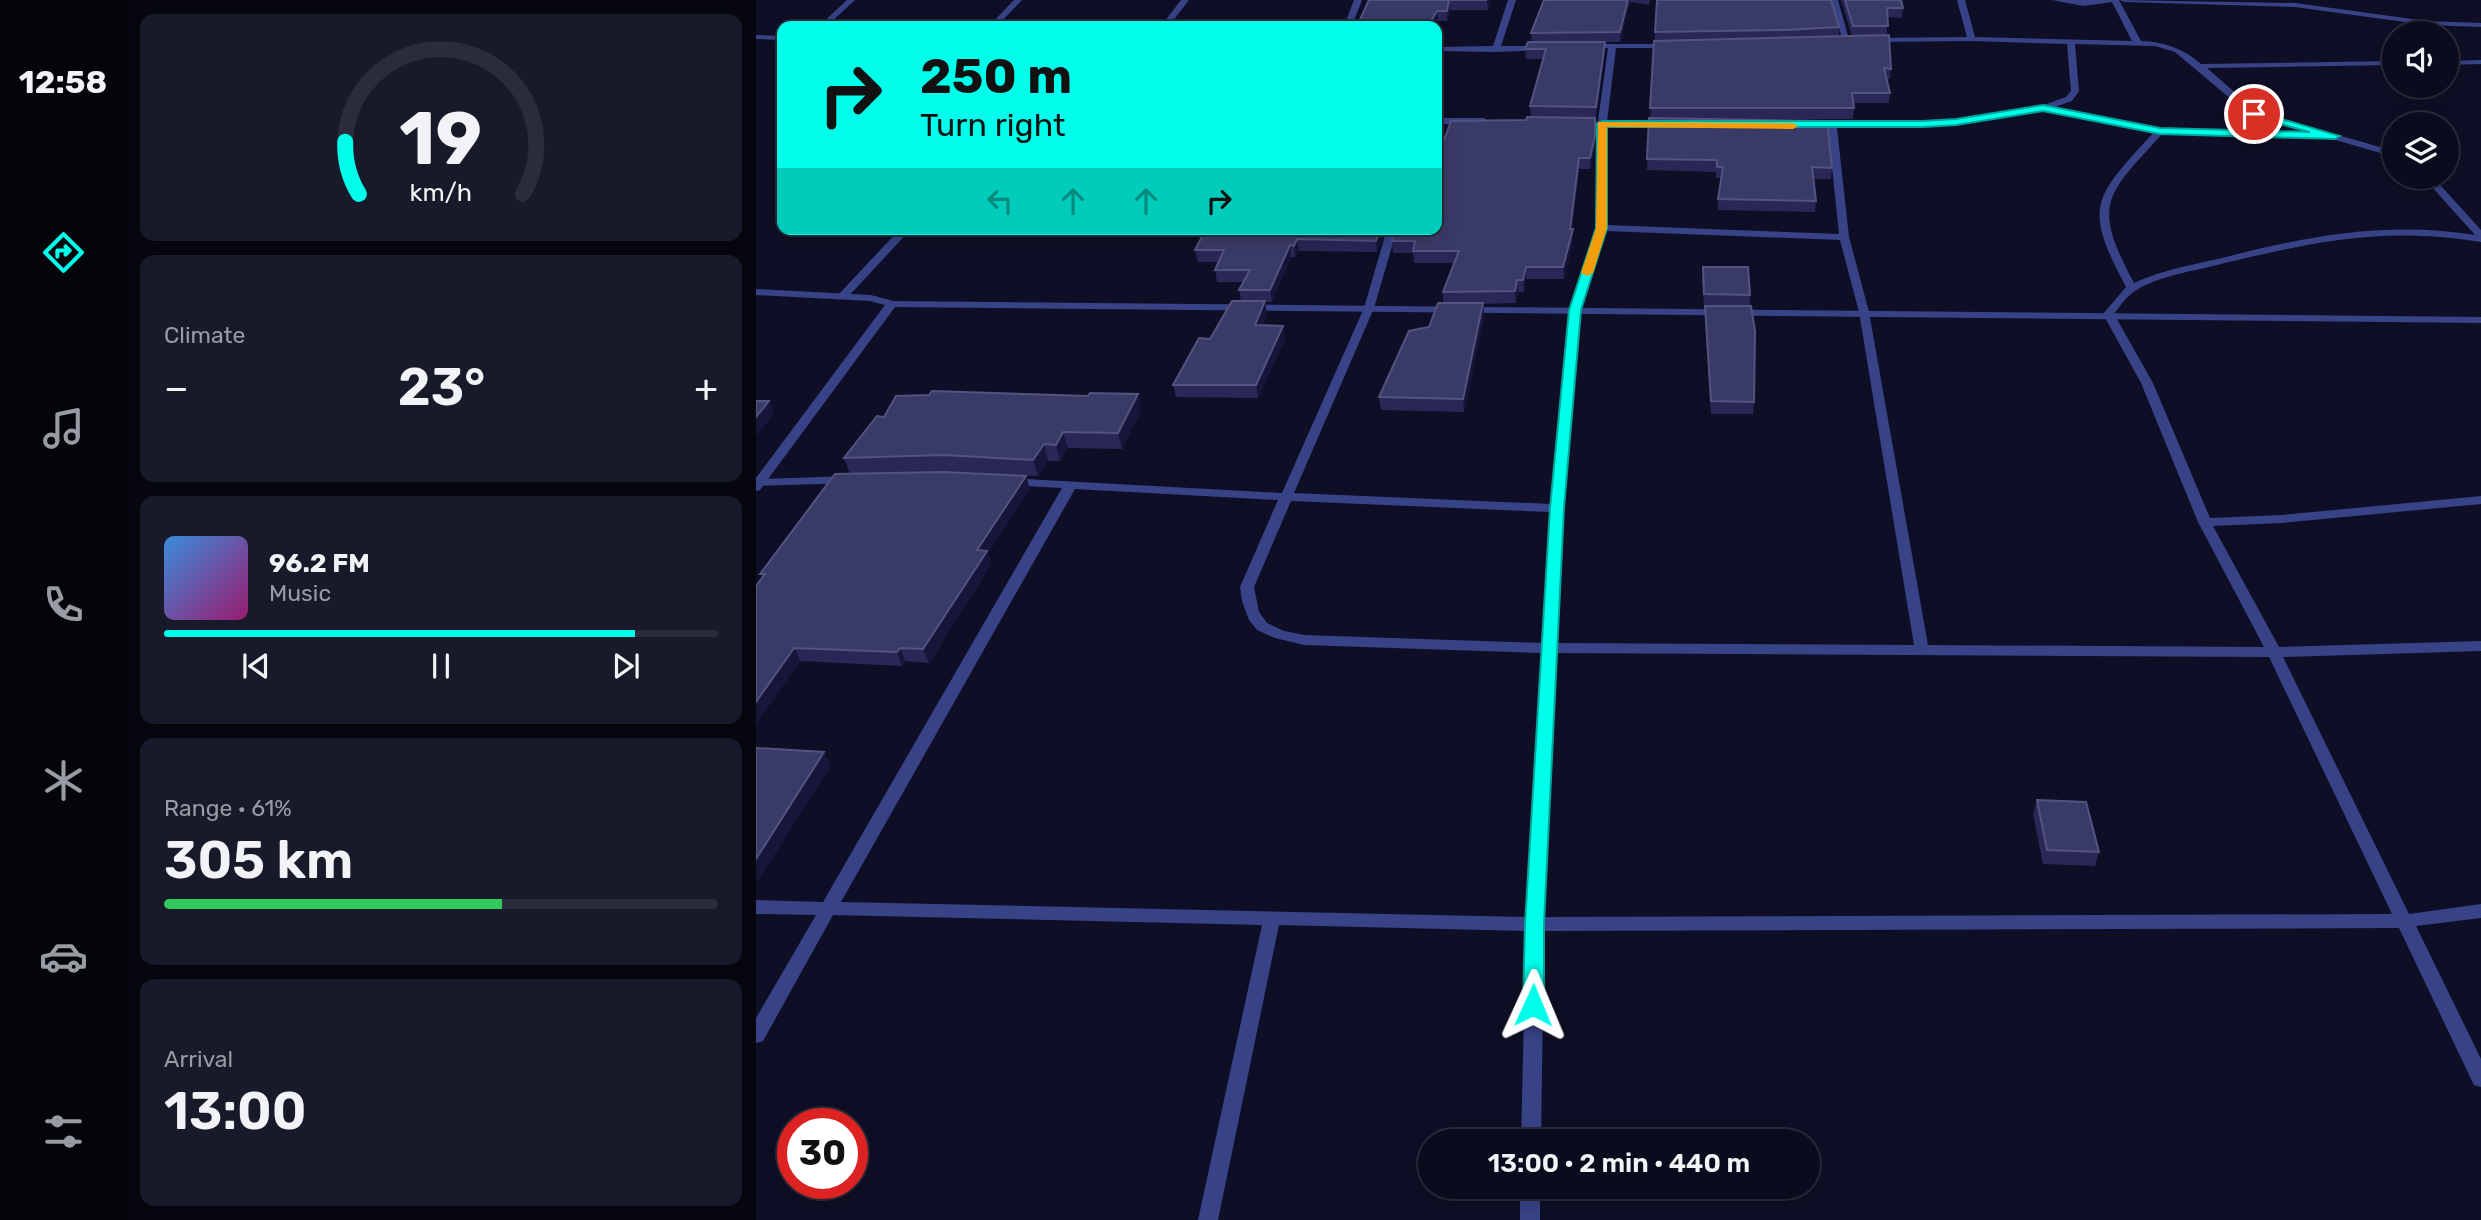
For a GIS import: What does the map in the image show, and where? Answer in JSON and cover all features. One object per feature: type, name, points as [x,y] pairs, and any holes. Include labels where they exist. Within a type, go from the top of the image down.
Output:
[{"type":"street","points":[[828,21],[851,0]]},
{"type":"street","points":[[998,21],[1018,0]]},
{"type":"street","points":[[1169,21],[1185,0]]},
{"type":"street","points":[[1350,21],[1358,0]]},
{"type":"street","points":[[1496,50],[1512,0]]},
{"type":"street","points":[[1834,0],[1847,41]]},
{"type":"street","points":[[1961,0],[1972,39]]},
{"type":"street","points":[[2056,0],[2083,4],[2113,0],[2138,44]]},
{"type":"street","points":[[2124,0],[2295,5],[2427,23],[2481,25]]},
{"type":"street","points":[[756,37],[777,37]]},
{"type":"street","points":[[1835,41],[1972,39],[2138,44],[2178,50],[2254,114],[2382,150]]},
{"type":"street","points":[[1792,126],[1956,122],[2043,108],[2069,99],[2075,91],[2071,42]]},
{"type":"street","points":[[1531,1129],[1535,924],[1557,508],[1575,310],[1602,228],[1602,124],[1612,46]]},
{"type":"street","points":[[1588,47],[1678,46]]},
{"type":"street","points":[[1442,49],[1552,48]]},
{"type":"street","points":[[2459,62],[2481,62]]},
{"type":"street","points":[[2199,66],[2382,63]]},
{"type":"street","points":[[2043,108],[2160,131],[2335,136]]},
{"type":"street","points":[[1442,121],[1495,121]]},
{"type":"street","points":[[1588,124],[1683,125]]},
{"type":"street","points":[[1832,126],[1840,176],[1844,237],[1864,312],[1922,650]]},
{"type":"street","points":[[2132,288],[2111,252],[2102,225],[2101,205],[2118,179],[2160,131]]},
{"type":"street","points":[[2439,189],[2480,233]]},
{"type":"street","points":[[1602,228],[1844,237]]},
{"type":"street","points":[[2108,314],[2132,288],[2187,270],[2287,244],[2336,235],[2424,230],[2480,233]]},
{"type":"street","points":[[843,296],[900,235]]},
{"type":"street","points":[[1390,235],[1368,308],[1247,587],[1248,608],[1255,621],[1275,634],[1304,640],[1550,648],[2274,652],[2481,646]]},
{"type":"street","points":[[756,292],[843,296],[883,300],[892,304],[2108,314],[2481,320]]},
{"type":"street","points":[[757,485],[892,304]]},
{"type":"street","points":[[2108,314],[2147,383],[2205,522],[2274,652],[2481,1079]]},
{"type":"street","points":[[757,485],[869,479]]},
{"type":"street","points":[[989,480],[1286,497],[1557,508]]},
{"type":"street","points":[[756,1035],[826,908],[1071,484]]},
{"type":"street","points":[[2205,522],[2282,519],[2481,500]]},
{"type":"street","points":[[756,907],[1535,924],[2405,921],[2481,911]]},
{"type":"street","points":[[1208,1220],[1272,918]]},
{"type":"street","points":[[1530,1220],[1531,1199]]},
{"type":"building","points":[[1369,0],[1449,0],[1447,11],[1437,11],[1431,21],[1359,21]]},
{"type":"building","points":[[1544,0],[1628,0],[1620,32],[1531,33]]},
{"type":"building","points":[[1657,0],[1831,0],[1839,27],[1655,32]]},
{"type":"building","points":[[1845,0],[1901,0],[1903,8],[1887,8],[1888,26],[1853,26]]},
{"type":"building","points":[[1889,35],[1891,69],[1884,68],[1890,93],[1852,93],[1854,108],[1650,108],[1654,41]]},
{"type":"building","points":[[1528,42],[1605,42],[1596,107],[1530,106],[1546,49],[1525,49]]},
{"type":"building","points":[[1527,117],[1595,118],[1595,136],[1590,158],[1579,158],[1570,229],[1573,229],[1563,267],[1526,267],[1523,280],[1517,280],[1515,291],[1443,292],[1459,251],[1413,251],[1415,241],[1392,241],[1394,235],[1442,235],[1442,145],[1451,121],[1526,120]]},
{"type":"building","points":[[1649,118],[1827,121],[1832,168],[1812,167],[1816,201],[1718,199],[1723,167],[1717,167],[1717,160],[1647,159]]},
{"type":"building","points":[[1203,235],[1378,235],[1376,241],[1297,239],[1294,246],[1290,245],[1270,290],[1239,290],[1250,270],[1215,270],[1224,250],[1195,250]]},
{"type":"building","points":[[1703,267],[1748,267],[1750,295],[1704,294]]},
{"type":"building","points":[[1232,301],[1265,301],[1255,325],[1283,326],[1256,385],[1173,385],[1199,338],[1210,339]]},
{"type":"building","points":[[1438,303],[1483,303],[1463,399],[1379,397],[1409,331],[1429,327]]},
{"type":"building","points":[[1705,306],[1751,306],[1755,331],[1754,402],[1711,401]]},
{"type":"building","points":[[932,391],[1088,396],[1090,393],[1138,394],[1118,433],[1063,432],[1056,445],[1044,444],[1033,460],[944,455],[844,458],[877,416],[884,417],[896,396],[929,395]]},
{"type":"building","points":[[756,401],[769,401],[756,417]]},
{"type":"building","points":[[945,472],[1026,476],[977,550],[987,551],[923,649],[900,648],[897,652],[794,648],[756,702],[756,586],[765,574],[760,574],[835,474]]},
{"type":"building","points":[[756,748],[824,752],[756,859]]},
{"type":"building","points":[[2037,800],[2086,802],[2099,852],[2047,850]]},
{"type":"slow traffic","points":[[1587,273],[1602,228],[1602,124],[1793,126]]},
{"type":"route","points":[[1533,1005],[1557,508],[1575,310],[1602,228],[1602,124],[1923,124],[1956,122],[2043,108],[2160,131],[2335,136],[2254,114]]}]
